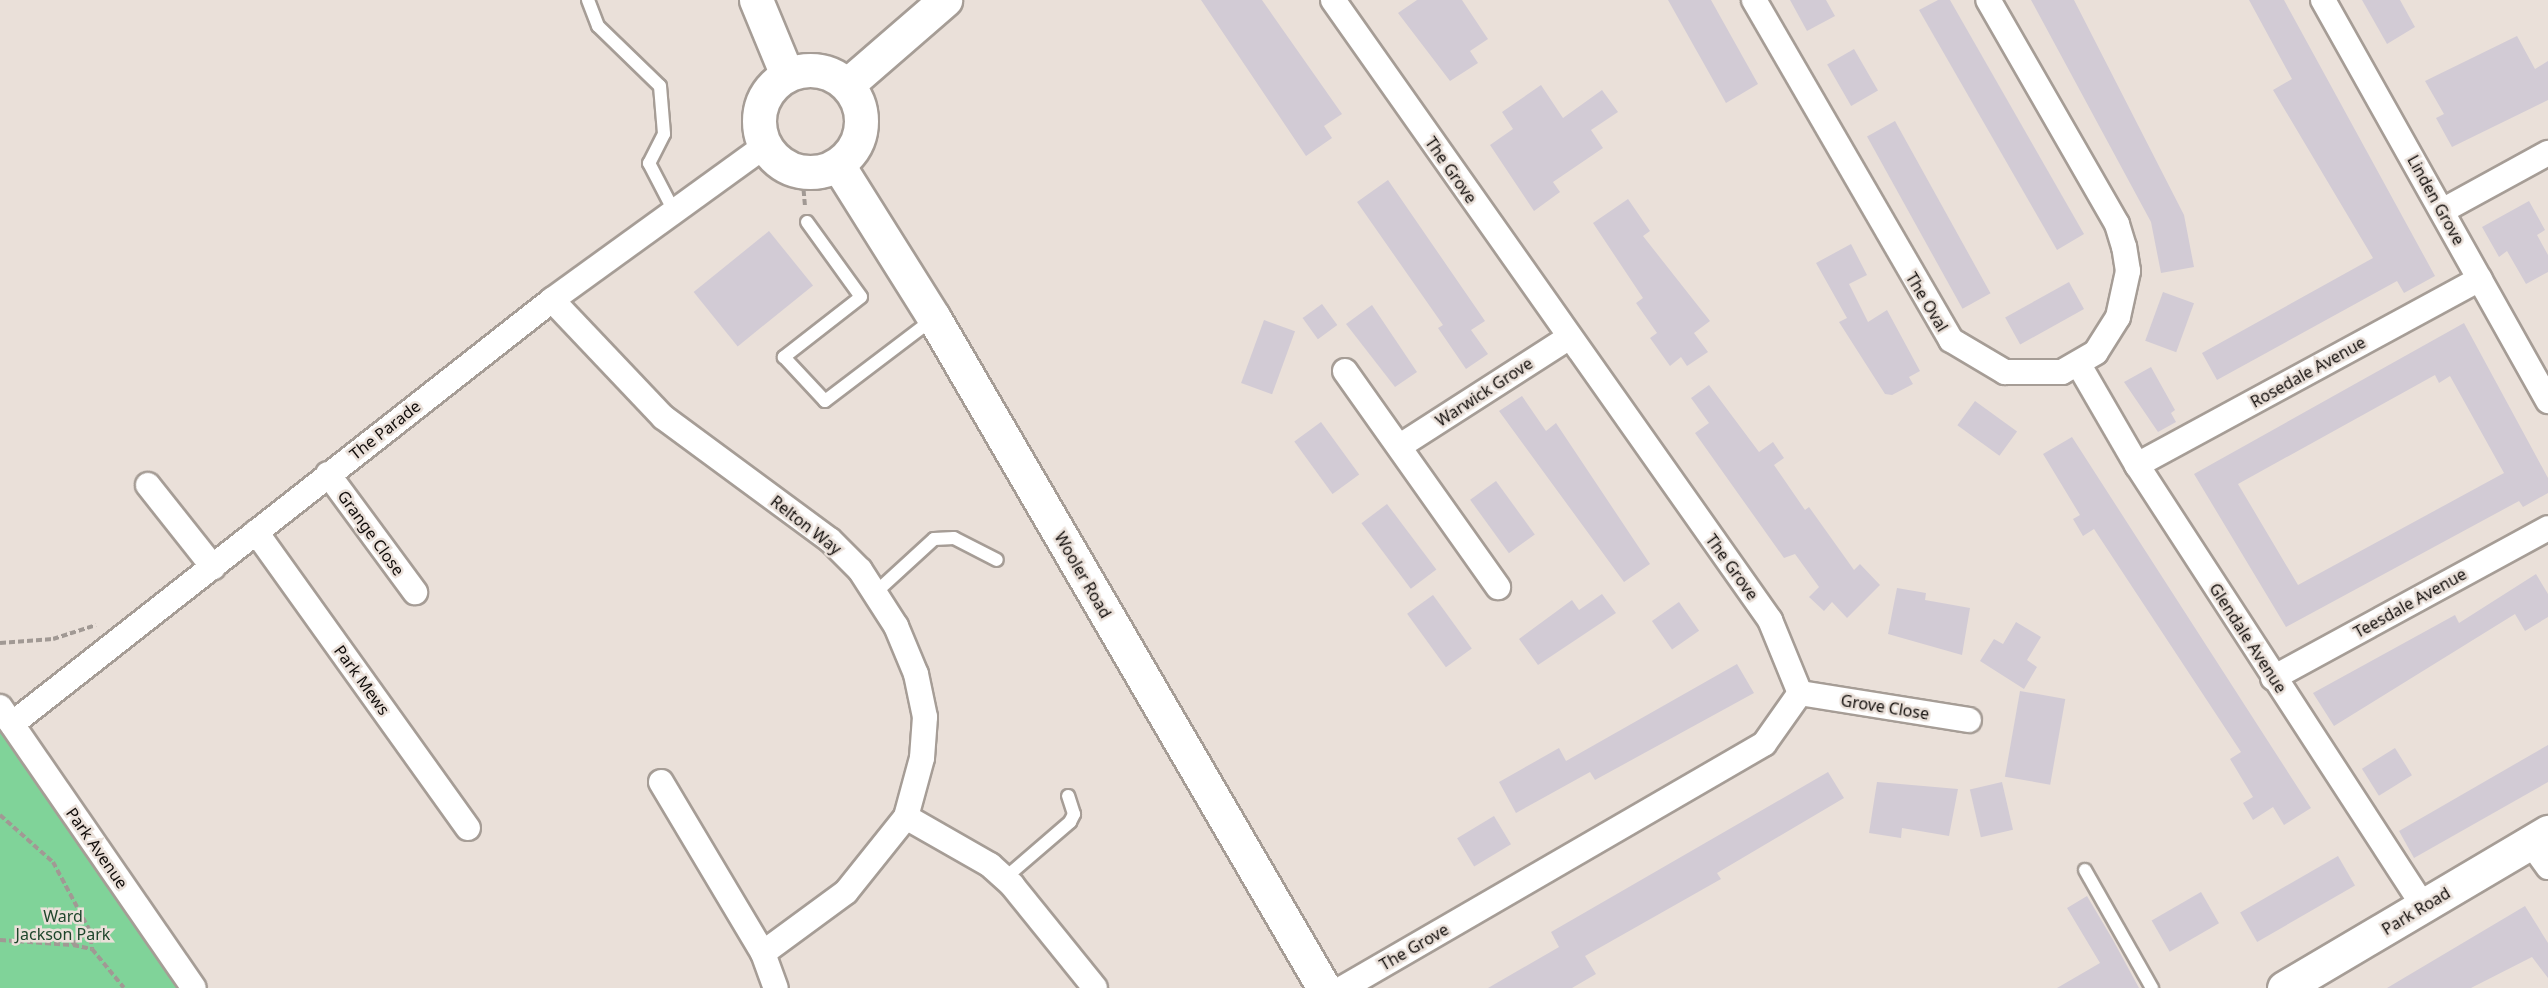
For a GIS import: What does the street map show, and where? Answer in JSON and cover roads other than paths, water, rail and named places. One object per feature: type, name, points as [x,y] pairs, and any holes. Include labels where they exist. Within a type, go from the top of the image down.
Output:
[{"type":"street","points":[[756,0],[787,75]]},
{"type":"street","points":[[847,85],[945,0]]},
{"type":"street","name":"The Grove","points":[[1333,0],[1568,338],[1770,620],[1800,693],[1764,744],[1343,988]]},
{"type":"street","name":"The Oval","points":[[1754,0],[1951,340],[2005,372],[2034,375],[2079,365]]},
{"type":"street","points":[[1988,0],[2116,224],[2124,247],[2128,271],[2118,317],[2107,339],[2079,365]]},
{"type":"street","name":"Linden Grove","points":[[2323,0],[2548,401]]},
{"type":"street","points":[[811,70],[847,85],[860,106],[861,130],[854,148],[838,165],[802,172],[778,161],[765,146],[759,118],[764,99],[787,75],[811,70]]},
{"type":"street","name":"The Parade","points":[[6,716],[213,567],[328,474],[552,300],[765,146]]},
{"type":"street","points":[[2442,211],[2548,153]]},
{"type":"street","name":"Wooler Road","points":[[838,165],[934,318],[1324,988]]},
{"type":"street","name":"Rosedale Avenue","points":[[2137,465],[2480,279]]},
{"type":"street","name":"Relton Way","points":[[552,300],[663,417],[830,540],[875,593],[916,674],[925,717],[922,758],[906,817]]},
{"type":"street","name":"Warwick Grove","points":[[1400,446],[1568,338]]},
{"type":"street","name":"Glendale Avenue","points":[[2079,365],[2137,465],[2273,678],[2424,907]]},
{"type":"street","points":[[1345,371],[1498,587]]},
{"type":"street","name":"Grange Close","points":[[328,474],[415,592]]},
{"type":"street","points":[[148,485],[213,567]]},
{"type":"street","name":"Teesdale Avenue","points":[[2273,678],[2548,528]]},
{"type":"street","name":"Park Mews","points":[[256,532],[468,828]]},
{"type":"street","name":"Grove Close","points":[[1800,693],[1969,720]]},
{"type":"street","name":"Park Avenue","points":[[6,716],[194,988]]},
{"type":"street","points":[[661,782],[763,953],[776,988]]},
{"type":"street","points":[[763,953],[846,892],[906,817],[1005,878],[1095,988]]},
{"type":"street","name":"Park Road","points":[[2284,988],[2424,907],[2542,847]]},
{"type":"lane","points":[[588,0],[598,26],[660,86],[664,134],[649,163],[674,211]]},
{"type":"lane","points":[[807,222],[861,297],[784,357],[825,401],[934,318]]},
{"type":"lane","points":[[875,593],[934,539],[954,538],[997,560]]},
{"type":"lane","points":[[1005,878],[1070,822],[1074,814],[1068,796]]},
{"type":"lane","points":[[2085,870],[2152,988]]},
{"type":"park label","name":"Ward Jackson Park","points":[[63,925]]}]
